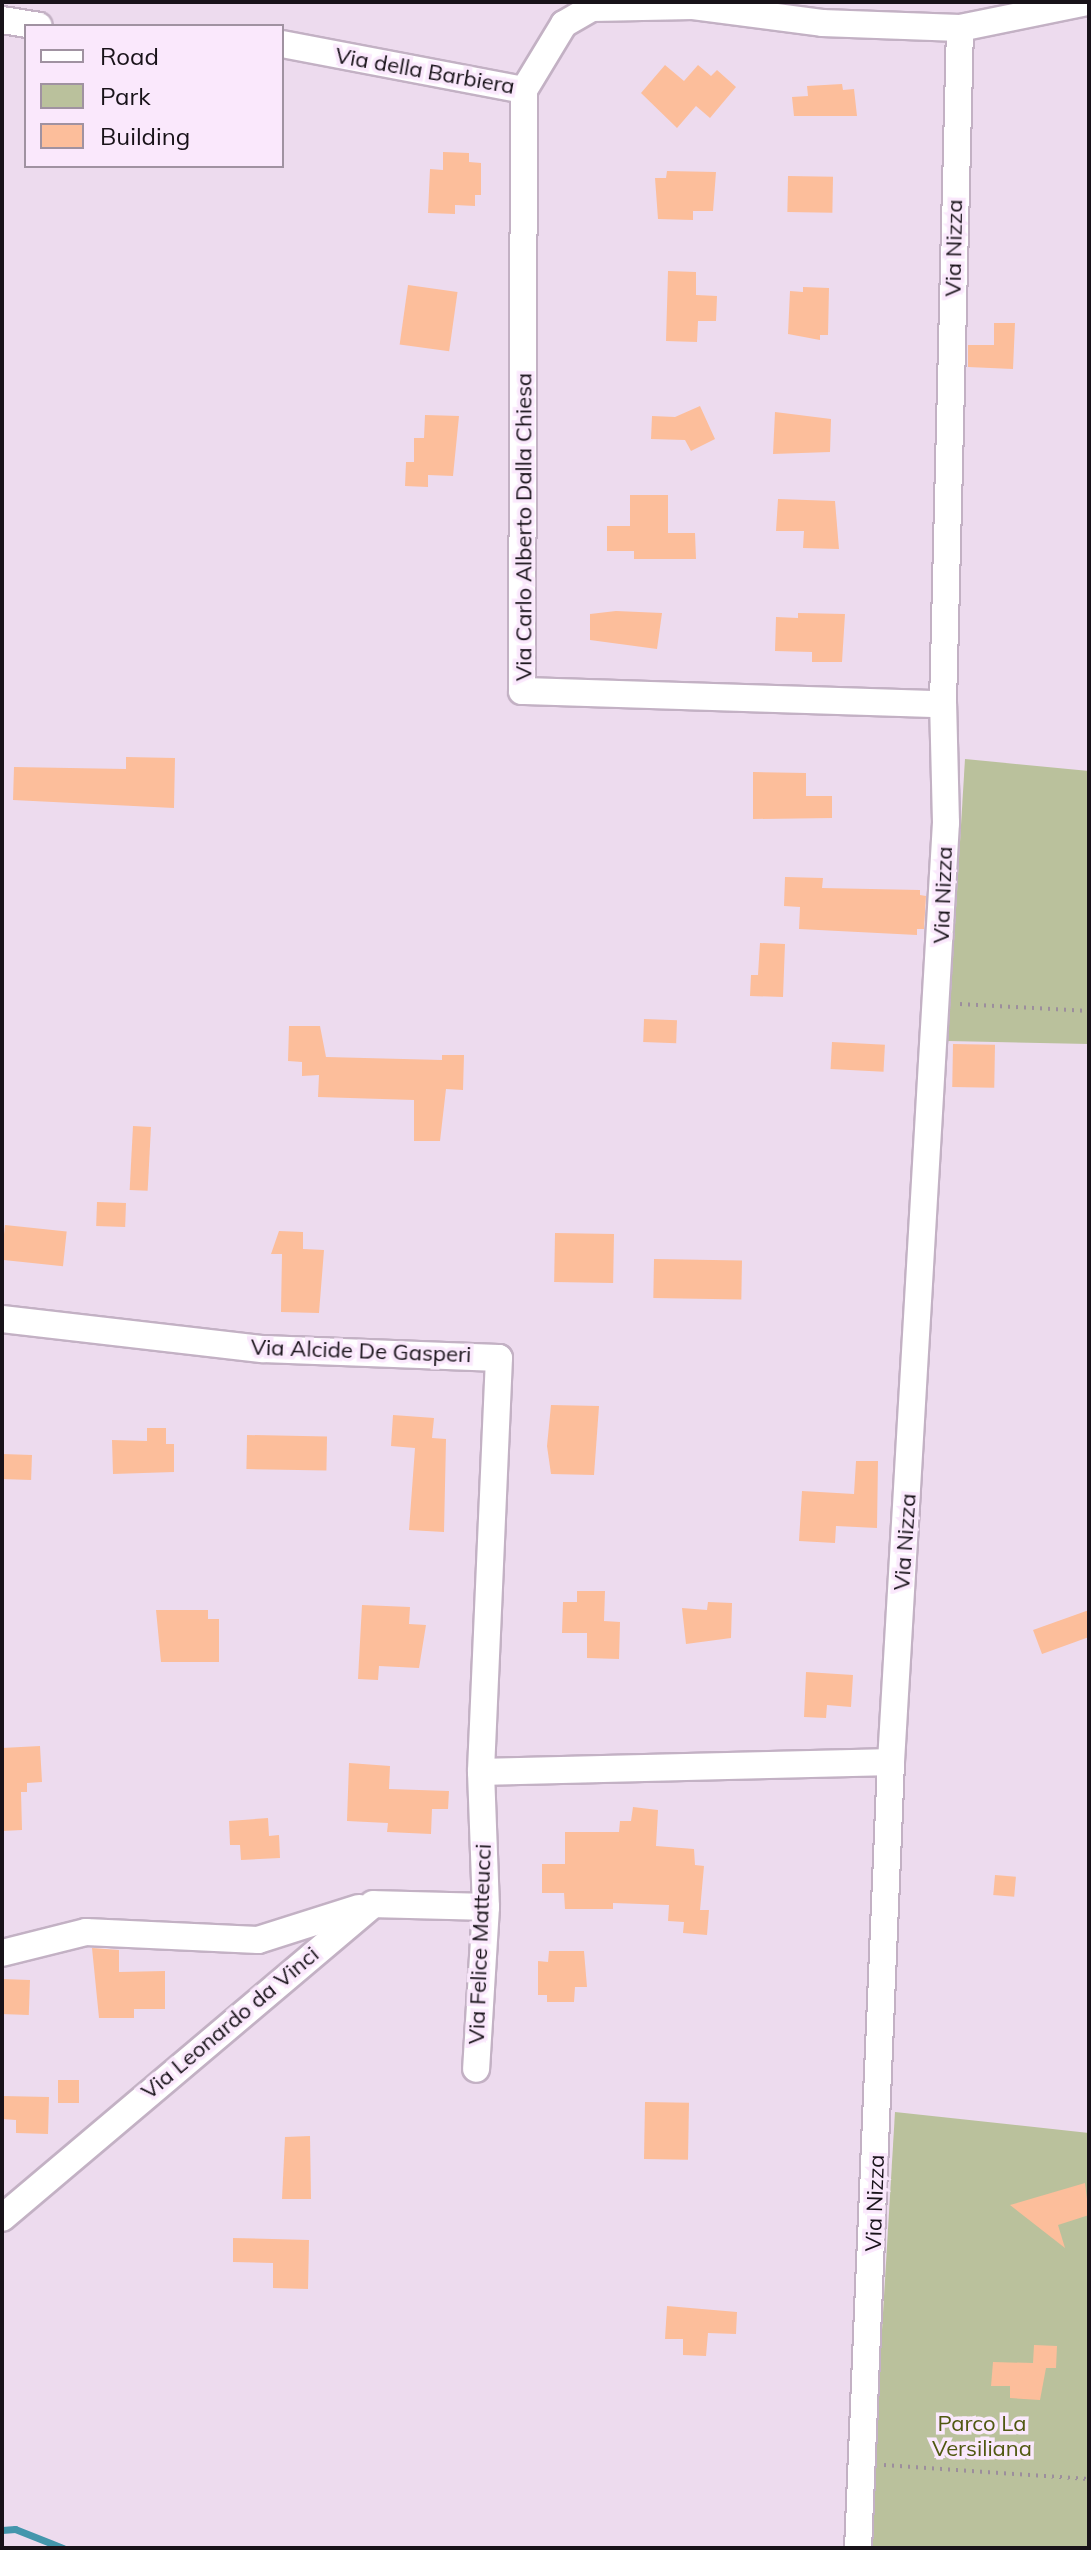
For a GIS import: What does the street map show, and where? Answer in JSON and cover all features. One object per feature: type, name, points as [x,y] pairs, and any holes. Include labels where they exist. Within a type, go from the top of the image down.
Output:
[{"type":"street","name":"Via della Barbiera","points":[[284,44],[524,90],[564,24],[592,8],[692,4],[822,23],[960,28],[1088,2]]},
{"type":"street","points":[[2,20],[27,24]]},
{"type":"street","name":"Via Nizza","points":[[858,2548],[864,2465],[891,1762],[938,1005],[946,823],[943,704],[960,28]]},
{"type":"street","name":"Via Carlo Alberto Dalla Chiesa","points":[[524,90],[522,691],[943,704]]},
{"type":"street","name":"Via Alcide De Gasperi","points":[[2,1319],[263,1349],[499,1358],[481,1772]]},
{"type":"street","points":[[481,1772],[891,1762]]},
{"type":"street","name":"Via Felice Matteucci","points":[[476,2069],[486,1907],[481,1772]]},
{"type":"street","points":[[2,1953],[86,1932],[258,1940],[373,1904],[486,1907]]},
{"type":"street","name":"Via Leonardo da Vinci","points":[[2,2218],[373,1904]]},
{"type":"path","points":[[938,1005],[1089,1011]]},
{"type":"path","points":[[864,2465],[1089,2479]]},
{"type":"green space","points":[[965,759],[1089,771],[1089,1044],[948,1041]]},
{"type":"green space","name":"Parco La Versiliana","points":[[895,2112],[1089,2133],[1089,2548],[869,2548]]},
{"type":"building","points":[[665,65],[684,81],[698,65],[711,76],[717,70],[736,87],[710,118],[696,106],[677,128],[641,93]]},
{"type":"building","points":[[842,84],[843,90],[854,89],[857,116],[794,116],[792,97],[808,96],[807,86]]},
{"type":"building","points":[[443,152],[469,153],[469,162],[481,163],[481,195],[475,195],[475,206],[455,205],[455,214],[428,213],[430,169],[443,170]]},
{"type":"building","points":[[667,171],[716,172],[713,211],[693,211],[693,220],[658,219],[655,178],[666,178]]},
{"type":"building","points":[[788,176],[833,177],[832,213],[787,212]]},
{"type":"building","points":[[668,271],[696,272],[696,295],[717,296],[716,321],[698,321],[697,342],[666,341]]},
{"type":"building","points":[[408,285],[458,292],[449,351],[400,344]]},
{"type":"building","points":[[803,287],[829,288],[828,335],[820,335],[820,340],[788,334],[790,291],[803,292]]},
{"type":"building","points":[[994,323],[1015,323],[1013,369],[968,367],[968,345],[994,345]]},
{"type":"building","points":[[700,406],[715,439],[691,451],[685,440],[651,439],[652,416],[675,417]]},
{"type":"building","points":[[775,412],[831,419],[830,452],[773,454]]},
{"type":"building","points":[[425,415],[459,416],[453,476],[428,475],[428,487],[405,486],[406,462],[414,462],[414,438],[424,438]]},
{"type":"building","points":[[630,495],[668,495],[668,533],[695,533],[696,559],[634,559],[634,551],[607,551],[607,526],[630,526]]},
{"type":"building","points":[[778,499],[835,501],[839,549],[803,548],[804,531],[776,531]]},
{"type":"building","points":[[616,611],[662,613],[657,649],[590,640],[590,614]]},
{"type":"building","points":[[798,613],[845,614],[842,662],[812,662],[812,652],[775,651],[776,617],[798,618]]},
{"type":"building","points":[[126,757],[175,758],[174,808],[13,800],[14,767],[126,769]]},
{"type":"building","points":[[753,772],[806,773],[806,796],[832,796],[832,818],[753,819]]},
{"type":"building","points":[[785,877],[823,878],[822,888],[920,890],[920,895],[926,896],[924,929],[917,929],[917,935],[799,929],[800,907],[784,906]]},
{"type":"building","points":[[760,943],[785,944],[783,997],[750,996],[751,975],[758,975]]},
{"type":"building","points":[[644,1019],[677,1020],[676,1043],[643,1042]]},
{"type":"building","points":[[289,1026],[320,1026],[326,1057],[442,1060],[442,1055],[464,1055],[463,1090],[446,1089],[440,1141],[414,1141],[414,1100],[318,1097],[319,1075],[302,1076],[302,1062],[288,1061]]},
{"type":"building","points":[[832,1042],[885,1045],[884,1072],[831,1069]]},
{"type":"building","points":[[953,1044],[995,1045],[994,1088],[952,1087]]},
{"type":"building","points":[[133,1126],[151,1127],[148,1191],[130,1190]]},
{"type":"building","points":[[97,1202],[126,1203],[125,1227],[96,1226]]},
{"type":"building","points":[[5,1225],[67,1231],[63,1266],[2,1260]]},
{"type":"building","points":[[279,1231],[303,1232],[303,1249],[324,1250],[319,1313],[281,1312],[282,1254],[271,1254]]},
{"type":"building","points":[[555,1233],[614,1234],[613,1283],[554,1282]]},
{"type":"building","points":[[654,1259],[742,1261],[741,1300],[653,1298]]},
{"type":"building","points":[[551,1405],[599,1406],[594,1475],[551,1474],[547,1446]]},
{"type":"building","points":[[393,1415],[434,1418],[432,1438],[446,1439],[444,1532],[409,1530],[415,1448],[391,1446]]},
{"type":"building","points":[[147,1428],[166,1428],[166,1444],[174,1444],[174,1472],[113,1474],[112,1440],[147,1441]]},
{"type":"building","points":[[247,1435],[327,1436],[326,1470],[246,1469]]},
{"type":"building","points":[[2,1454],[32,1455],[31,1480],[2,1479]]},
{"type":"building","points":[[856,1461],[878,1461],[877,1528],[836,1526],[835,1543],[799,1541],[802,1491],[854,1494]]},
{"type":"building","points":[[577,1591],[605,1591],[604,1621],[620,1622],[619,1659],[587,1658],[587,1633],[562,1633],[563,1602],[577,1602]]},
{"type":"building","points":[[708,1602],[732,1603],[731,1638],[686,1644],[682,1608],[707,1610]]},
{"type":"building","points":[[362,1605],[410,1607],[409,1624],[426,1625],[419,1668],[379,1666],[378,1680],[358,1679]]},
{"type":"building","points":[[156,1610],[208,1610],[208,1619],[219,1619],[219,1662],[161,1662]]},
{"type":"building","points":[[1089,1610],[1089,1637],[1042,1654],[1033,1630]]},
{"type":"building","points":[[806,1672],[853,1675],[851,1707],[827,1705],[826,1718],[804,1717]]},
{"type":"building","points":[[40,1746],[42,1782],[27,1783],[27,1792],[21,1792],[22,1830],[2,1831],[2,1748]]},
{"type":"building","points":[[349,1763],[390,1766],[389,1789],[449,1791],[448,1809],[432,1809],[431,1834],[387,1832],[388,1823],[347,1821]]},
{"type":"building","points":[[633,1807],[658,1810],[656,1846],[694,1849],[695,1865],[704,1866],[700,1910],[709,1910],[707,1935],[683,1933],[684,1922],[668,1921],[669,1905],[613,1903],[613,1909],[565,1909],[564,1893],[542,1893],[542,1864],[565,1864],[565,1832],[619,1832],[620,1821],[631,1821]]},
{"type":"building","points":[[268,1818],[269,1836],[279,1835],[280,1858],[241,1860],[240,1845],[230,1845],[229,1821]]},
{"type":"building","points":[[995,1875],[1016,1877],[1014,1897],[993,1895]]},
{"type":"building","points":[[92,1948],[119,1950],[119,1972],[165,1971],[165,2009],[134,2009],[134,2018],[99,2018]]},
{"type":"building","points":[[549,1951],[584,1951],[587,1987],[575,1987],[574,2002],[547,2002],[547,1995],[538,1995],[538,1961],[548,1962]]},
{"type":"building","points":[[2,1979],[30,1980],[29,2015],[2,2014]]},
{"type":"building","points":[[58,2080],[79,2080],[79,2103],[58,2103]]},
{"type":"building","points":[[2,2096],[49,2097],[48,2134],[16,2133],[16,2120],[2,2119]]},
{"type":"building","points":[[645,2102],[689,2103],[688,2160],[644,2159]]},
{"type":"building","points":[[310,2136],[311,2199],[282,2199],[285,2137]]},
{"type":"building","points":[[1085,2183],[1089,2215],[1058,2225],[1065,2248],[1010,2205]]},
{"type":"building","points":[[233,2238],[309,2240],[308,2289],[273,2288],[273,2263],[233,2262]]},
{"type":"building","points":[[667,2306],[737,2312],[736,2334],[708,2333],[706,2356],[683,2355],[683,2339],[665,2339]]},
{"type":"building","points":[[1034,2345],[1057,2346],[1056,2368],[1046,2368],[1040,2400],[1010,2398],[1010,2386],[991,2386],[993,2362],[1033,2363]]},
{"type":"waterway","points":[[2,2530],[15,2529],[63,2548]]}]
